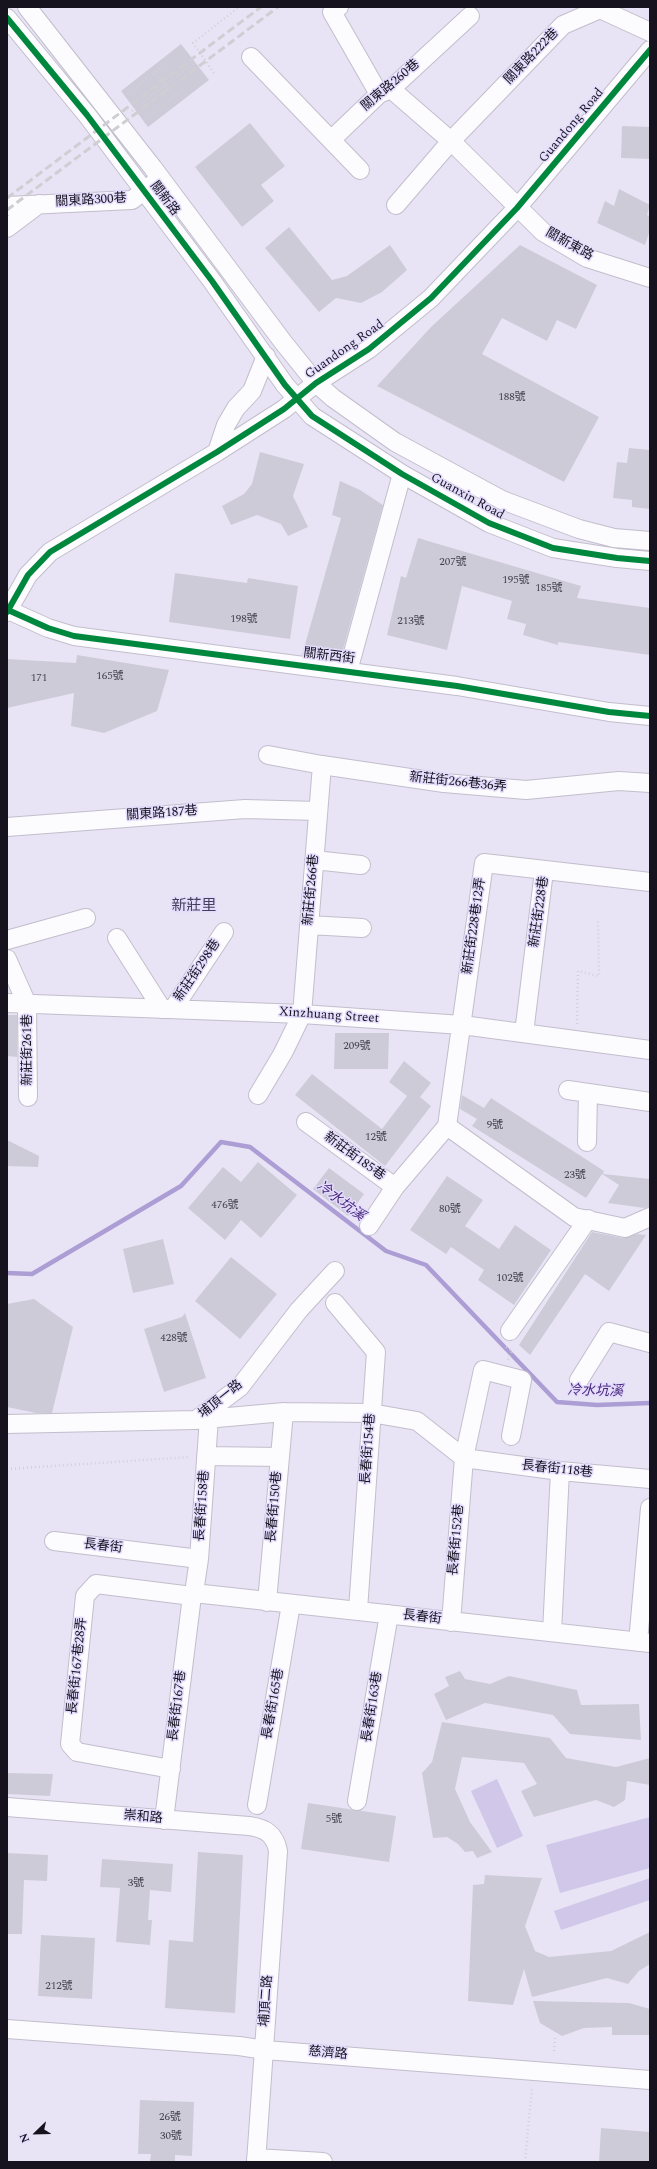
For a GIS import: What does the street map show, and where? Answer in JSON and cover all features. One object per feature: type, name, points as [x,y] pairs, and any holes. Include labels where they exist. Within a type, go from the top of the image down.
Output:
[{"type":"street","name":"關新路","points":[[28,7],[161,178],[283,342],[316,383]]},
{"type":"street","name":"關新東路","points":[[339,7],[332,12],[385,91],[451,141],[517,208],[543,232],[587,258],[650,278]]},
{"type":"street","name":"關東路222巷","points":[[451,141],[563,25],[600,9],[650,32]]},
{"type":"street","name":"關東路260巷","points":[[330,140],[470,16]]},
{"type":"street","name":"關新路","points":[[7,18],[87,115],[266,356],[285,385],[297,399]]},
{"type":"street","name":"Guandong Road","points":[[7,611],[28,576],[50,552],[217,452],[297,399],[316,383],[369,349],[431,298],[517,208],[650,50]]},
{"type":"street","points":[[251,57],[360,170]]},
{"type":"street","points":[[396,205],[451,141]]},
{"type":"street","name":"關東路300巷","points":[[7,206],[132,200],[161,178]]},
{"type":"street","points":[[7,228],[39,204]]},
{"type":"street","points":[[217,452],[226,425],[236,408],[252,391],[266,356]]},
{"type":"street","name":"Guanxin Road","points":[[316,383],[365,422],[395,442],[502,500],[579,529],[614,538],[650,541]]},
{"type":"street","name":"Guanxin Road","points":[[297,399],[312,416],[402,474],[489,523],[521,537],[553,548],[617,558],[650,561]]},
{"type":"street","points":[[348,671],[402,474]]},
{"type":"street","name":"關新西街","points":[[7,611],[48,628],[74,636],[457,686],[610,712],[650,716]]},
{"type":"street","name":"新莊街266巷36弄","points":[[268,755],[322,765],[444,783],[526,790],[619,781],[650,783]]},
{"type":"street","name":"新莊街266巷","points":[[302,1014],[322,765]]},
{"type":"street","name":"關東路187巷","points":[[7,827],[245,809],[318,811]]},
{"type":"street","points":[[314,860],[361,865]]},
{"type":"street","name":"新莊街228巷12弄","points":[[462,1025],[484,863],[544,871]]},
{"type":"street","name":"新莊街228巷","points":[[524,1033],[544,871],[650,882]]},
{"type":"street","points":[[7,940],[86,918]]},
{"type":"street","points":[[309,925],[362,928]]},
{"type":"street","name":"新莊街298巷","points":[[168,1009],[224,932]]},
{"type":"street","points":[[117,938],[168,1009]]},
{"type":"street","points":[[7,959],[27,1004]]},
{"type":"street","name":"Xinzhuang Street","points":[[7,1003],[302,1014],[462,1025],[650,1050]]},
{"type":"street","name":"新莊街261巷","points":[[27,1004],[28,1097]]},
{"type":"street","points":[[258,1094],[283,1053],[302,1014]]},
{"type":"street","points":[[462,1025],[447,1126],[574,1216],[625,1228],[650,1215]]},
{"type":"street","points":[[568,1090],[650,1102]]},
{"type":"street","points":[[587,1142],[588,1093]]},
{"type":"street","name":"新莊街185巷","points":[[306,1122],[395,1188],[447,1126]]},
{"type":"street","points":[[369,1226],[395,1188]]},
{"type":"street","points":[[510,1331],[588,1220]]},
{"type":"street","name":"埔頂一路","points":[[7,1424],[202,1419],[240,1387],[299,1310],[335,1271]]},
{"type":"street","name":"長春街154巷","points":[[335,1303],[376,1352],[358,1610]]},
{"type":"street","points":[[579,1380],[609,1332],[650,1343]]},
{"type":"street","name":"長春街152巷","points":[[451,1622],[464,1458],[483,1370],[522,1380],[511,1436]]},
{"type":"street","points":[[202,1419],[284,1412],[371,1412],[417,1421],[464,1458]]},
{"type":"street","name":"長春街150巷","points":[[267,1602],[284,1412]]},
{"type":"street","name":"長春街158巷","points":[[193,1594],[199,1559],[206,1456],[202,1419]]},
{"type":"street","points":[[206,1456],[280,1457]]},
{"type":"street","name":"長春街118巷","points":[[464,1458],[560,1471],[650,1479]]},
{"type":"street","points":[[552,1632],[560,1471]]},
{"type":"street","points":[[644,1642],[650,1508]]},
{"type":"street","name":"長春街","points":[[54,1541],[199,1559]]},
{"type":"street","name":"長春街167巷28弄","points":[[171,1768],[77,1752],[70,1744],[85,1596],[96,1584],[193,1594]]},
{"type":"street","name":"長春街","points":[[193,1594],[358,1610],[451,1622],[644,1642]]},
{"type":"street","name":"長春街167巷","points":[[164,1820],[193,1594]]},
{"type":"street","name":"長春街165巷","points":[[257,1805],[292,1604]]},
{"type":"street","name":"長春街163巷","points":[[357,1801],[389,1614]]},
{"type":"street","name":"崇和路","points":[[7,1807],[261,1828],[270,1832],[274,1840]]},
{"type":"street","name":"埔頂二路","points":[[256,2160],[278,1851],[274,1840]]},
{"type":"street","name":"慈濟路","points":[[7,2029],[239,2046],[265,2050],[650,2080]]},
{"type":"street","points":[[256,2160],[323,2162]]},
{"type":"path","points":[[214,73],[193,43],[239,7]]},
{"type":"path","points":[[127,94],[169,61]]},
{"type":"path","points":[[132,112],[195,62]]},
{"type":"path","points":[[154,73],[174,96]]},
{"type":"path","points":[[147,118],[187,85]]},
{"type":"path","points":[[576,1040],[578,971],[599,976],[598,920]]},
{"type":"path","points":[[7,1469],[206,1456]]},
{"type":"path","points":[[554,2051],[555,2038]]},
{"type":"path","points":[[526,2162],[533,2071]]},
{"type":"shaded area","points":[[497,1779],[523,1836],[497,1848],[471,1791]]},
{"type":"shaded area","points":[[650,1817],[650,1868],[560,1893],[546,1845]]},
{"type":"shaded area","points":[[650,1878],[650,1900],[561,1930],[554,1911]]},
{"type":"building","points":[[181,44],[209,80],[148,127],[121,91]]},
{"type":"building","points":[[250,123],[285,166],[261,185],[274,201],[242,227],[195,167]]},
{"type":"building","points":[[622,126],[650,127],[650,159],[621,158]]},
{"type":"building","points":[[619,189],[650,205],[647,215],[650,217],[650,230],[645,245],[597,223],[605,201],[614,206]]},
{"type":"building","points":[[289,227],[332,280],[347,276],[390,245],[407,270],[382,292],[361,303],[336,298],[319,312],[265,248]]},
{"type":"building","points":[[520,245],[597,285],[576,329],[557,320],[547,341],[502,318],[482,354],[599,417],[564,482],[377,386],[431,327]]},
{"type":"building","points":[[629,448],[650,450],[650,509],[632,507],[632,500],[613,498],[617,462],[627,463]]},
{"type":"building","points":[[260,452],[304,464],[293,496],[308,527],[288,536],[281,524],[257,515],[231,525],[222,506],[244,494],[252,484]]},
{"type":"building","points":[[340,481],[360,490],[383,505],[340,660],[302,655],[341,518],[332,515]]},
{"type":"building","points":[[418,538],[581,586],[577,598],[650,608],[650,655],[558,642],[558,645],[523,635],[526,624],[507,619],[512,601],[462,586],[447,650],[387,635],[401,576],[406,578]]},
{"type":"building","points":[[175,573],[247,583],[248,578],[298,586],[290,639],[169,622]]},
{"type":"building","points":[[77,655],[169,670],[157,711],[104,733],[71,726],[74,693],[7,708],[7,659],[76,663]]},
{"type":"building","points":[[7,1015],[17,1015],[17,1057],[7,1056]]},
{"type":"building","points":[[335,1033],[389,1033],[388,1069],[334,1069]]},
{"type":"building","points":[[404,1061],[431,1083],[420,1097],[431,1106],[385,1166],[295,1095],[312,1074],[382,1129],[407,1096],[389,1082]]},
{"type":"building","points":[[462,1095],[484,1108],[491,1098],[604,1171],[603,1174],[650,1179],[650,1207],[644,1208],[608,1203],[619,1185],[602,1174],[586,1198],[472,1126],[477,1119],[460,1109]]},
{"type":"building","points":[[7,1140],[39,1156],[38,1167],[7,1166]]},
{"type":"building","points":[[258,1162],[297,1195],[261,1238],[241,1220],[225,1240],[188,1208],[223,1167],[241,1182]]},
{"type":"building","points":[[329,1168],[364,1194],[348,1216],[313,1189]]},
{"type":"building","points":[[447,1176],[483,1200],[465,1226],[499,1249],[515,1225],[551,1250],[514,1305],[478,1280],[484,1270],[451,1247],[446,1254],[410,1230]]},
{"type":"building","points":[[592,1232],[623,1238],[637,1234],[646,1235],[609,1291],[585,1274],[530,1355],[519,1345]]},
{"type":"building","points":[[163,1239],[174,1284],[133,1293],[123,1249]]},
{"type":"building","points":[[231,1257],[277,1294],[240,1339],[195,1301]]},
{"type":"building","points":[[34,1299],[73,1327],[52,1413],[36,1413],[7,1407],[7,1304]]},
{"type":"building","points":[[185,1313],[206,1378],[164,1392],[144,1329],[182,1317]]},
{"type":"building","points":[[460,1671],[465,1679],[490,1684],[509,1676],[577,1690],[581,1705],[639,1704],[641,1740],[570,1734],[553,1715],[485,1703],[446,1720],[434,1694],[449,1686],[445,1677]]},
{"type":"building","points":[[442,1722],[550,1738],[566,1758],[616,1767],[650,1758],[650,1785],[627,1781],[625,1800],[614,1807],[596,1800],[534,1817],[521,1791],[537,1784],[524,1763],[462,1757],[455,1789],[470,1822],[492,1852],[477,1858],[473,1851],[465,1852],[458,1844],[447,1837],[433,1838],[422,1773],[432,1762]]},
{"type":"building","points":[[8,1773],[53,1774],[50,1796],[7,1794]]},
{"type":"building","points":[[308,1803],[396,1816],[389,1862],[301,1849]]},
{"type":"building","points":[[198,1852],[243,1855],[235,2013],[165,2008],[169,1940],[193,1942]]},
{"type":"building","points":[[7,1853],[48,1855],[47,1881],[24,1880],[22,1934],[7,1934]]},
{"type":"building","points":[[102,1859],[173,1864],[171,1892],[150,1890],[148,1920],[152,1920],[150,1945],[116,1942],[120,1888],[100,1887]]},
{"type":"building","points":[[485,1875],[542,1878],[525,1926],[535,1951],[549,1957],[611,1951],[650,1932],[650,1964],[639,1971],[628,1984],[607,1978],[532,1997],[524,1969],[513,2005],[468,2001],[473,1885],[484,1884]]},
{"type":"building","points":[[41,1935],[95,1938],[92,1999],[38,1996]]},
{"type":"building","points":[[533,2001],[629,2003],[650,2009],[650,2035],[612,2035],[612,2027],[584,2028],[562,2036],[540,2023]]},
{"type":"building","points":[[140,2100],[194,2102],[192,2156],[175,2155],[175,2162],[150,2162],[151,2154],[138,2154]]},
{"type":"building","points":[[601,2128],[650,2132],[650,2162],[599,2162]]},
{"type":"waterway","name":"冷水坑溪","points":[[7,1273],[32,1274],[181,1186],[221,1142],[250,1147],[386,1251],[426,1265],[557,1402],[597,1405],[650,1403]]},
{"type":"railway","points":[[7,198],[261,7]]},
{"type":"railway","points":[[7,210],[278,7]]},
{"type":"cycle path","points":[[7,18],[87,115],[212,281],[285,385],[312,416],[402,474],[489,523],[553,548],[617,558],[650,561]]},
{"type":"cycle path","points":[[7,612],[28,575],[50,552],[217,452],[284,409],[316,383],[369,349],[431,298],[517,208],[650,50]]},
{"type":"cycle path","points":[[8,610],[48,628],[74,636],[457,686],[609,712],[650,716]]},
{"type":"district","name":"新莊里","points":[[194,907]]}]
